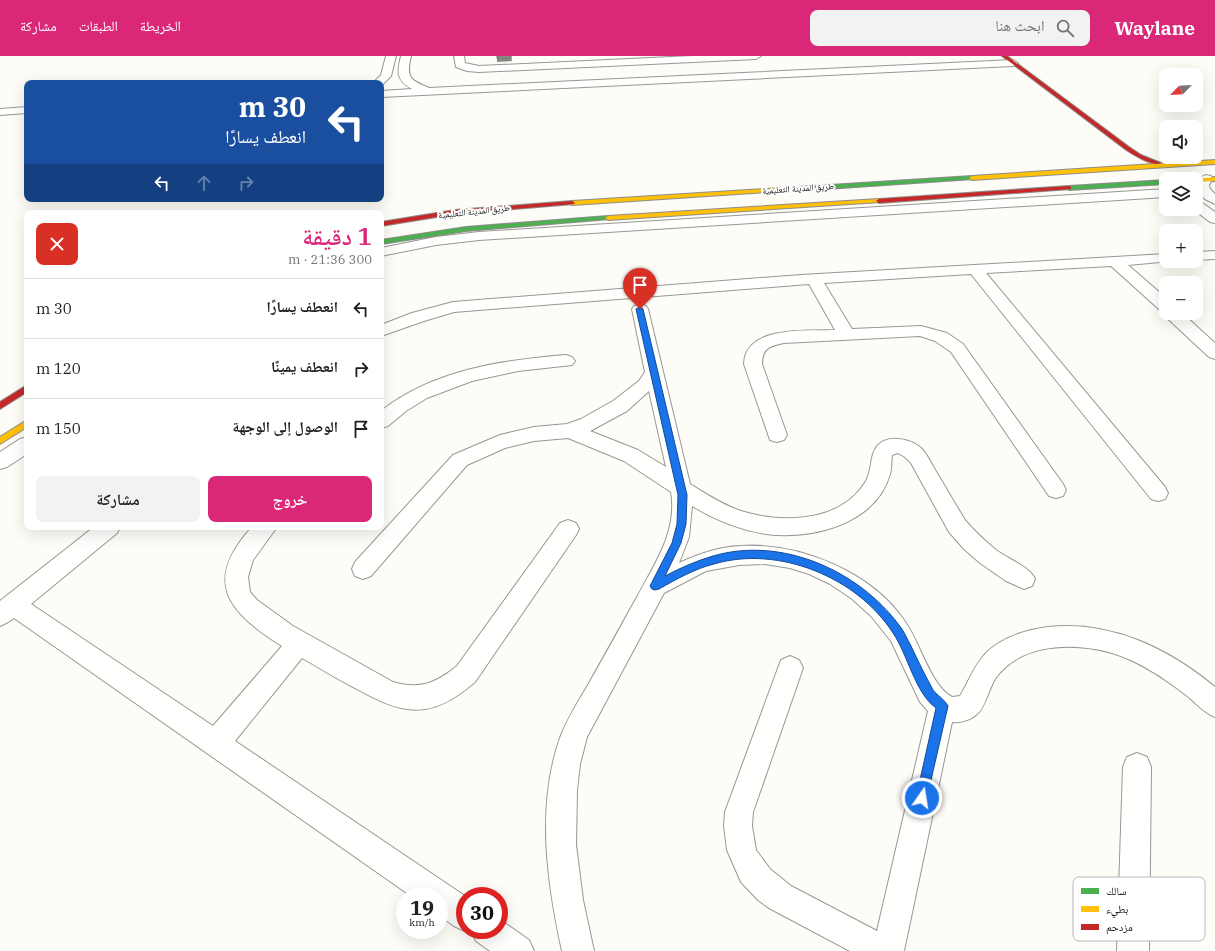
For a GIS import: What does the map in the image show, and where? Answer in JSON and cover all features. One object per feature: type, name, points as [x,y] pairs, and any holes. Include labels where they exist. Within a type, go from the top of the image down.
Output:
[{"type":"street","points":[[381,80],[386,76],[391,56]]},
{"type":"street","points":[[406,56],[403,72],[405,78],[418,88],[428,92]]},
{"type":"street","points":[[459,56],[460,65],[472,69],[524,67],[551,61],[756,56]]},
{"type":"street","points":[[523,56],[524,67]]},
{"type":"street","points":[[987,56],[1000,60],[1127,148],[1143,157],[1159,162]]},
{"type":"street","points":[[384,94],[1000,60]]},
{"type":"street","points":[[384,103],[1010,68]]},
{"type":"street","points":[[0,112],[24,110]]},
{"type":"street","points":[[0,122],[24,120]]},
{"type":"street","points":[[1107,168],[1113,165],[1115,160]]},
{"type":"street","name":"طريق المدينة التعليمية","points":[[1203,162],[1215,162]]},
{"type":"street","name":"طريق المدينة التعليمية","points":[[384,224],[454,212],[510,207],[1165,164]]},
{"type":"street","points":[[903,181],[919,198]]},
{"type":"street","points":[[1207,183],[1215,200]]},
{"type":"street","points":[[384,251],[436,241],[479,236],[1159,186]]},
{"type":"street","name":"طريق المدينة التعليمية","points":[[384,241],[420,234],[491,226],[919,198],[1159,186]]},
{"type":"street","points":[[1203,210],[1215,218]]},
{"type":"street","points":[[1203,256],[1215,255]]},
{"type":"street","points":[[384,330],[418,317],[453,307],[814,280],[1159,259]]},
{"type":"street","points":[[1116,262],[1159,301]]},
{"type":"street","points":[[975,270],[1158,493]]},
{"type":"street","points":[[814,280],[846,334]]},
{"type":"street","points":[[578,951],[570,918],[564,878],[561,840],[562,803],[566,770],[573,738],[655,586],[682,524],[680,488],[640,309]]},
{"type":"street","points":[[1180,320],[1215,353]]},
{"type":"street","points":[[777,435],[753,364],[755,351],[766,342],[774,339],[846,334],[916,331],[931,333],[950,342],[963,354],[1056,490]]},
{"type":"street","points":[[384,419],[395,410],[429,391],[473,374],[518,365],[566,361]]},
{"type":"street","points":[[363,570],[460,460],[487,447],[511,439],[534,434],[569,431],[605,416],[620,406],[645,385],[654,373]]},
{"type":"street","points":[[0,406],[24,390]]},
{"type":"street","points":[[0,441],[24,425]]},
{"type":"street","points":[[569,431],[616,448],[660,473],[680,488],[712,508],[742,520],[776,526],[810,525],[841,516],[864,500],[878,480],[885,449],[890,447],[903,447],[915,454],[918,458],[957,526],[965,536],[986,556],[1010,572],[1024,579]]},
{"type":"street","points":[[0,462],[24,446]]},
{"type":"street","points":[[263,530],[250,545],[240,562],[236,580],[240,598],[252,611],[299,643],[388,693],[401,697],[414,698],[443,692],[456,684],[466,674],[568,529]]},
{"type":"street","points":[[106,530],[6,609],[216,744],[423,887]]},
{"type":"street","points":[[655,586],[698,564],[730,556],[748,555],[783,557],[818,567],[835,575],[852,586],[884,613],[897,629],[929,694],[942,706],[958,710],[964,709],[969,705],[985,672],[995,660],[1007,651],[1021,644],[1070,635],[1108,641],[1148,656],[1182,676],[1215,704]]},
{"type":"street","points":[[216,744],[299,643]]},
{"type":"street","points":[[790,668],[739,812],[737,827],[739,843],[744,860],[753,874],[765,887],[780,897],[883,951]]},
{"type":"street","points":[[888,951],[942,706]]},
{"type":"street","points":[[1135,877],[1137,767]]},
{"type":"street","points":[[500,939],[518,951]]},
{"type":"street","points":[[1133,941],[1133,951]]},
{"type":"building","points":[[497,56],[511,56],[511,58],[497,58]]},
{"type":"traffic: fast","points":[[782,190],[972,178]]},
{"type":"traffic: fast","points":[[1069,188],[1159,182]]},
{"type":"traffic: fast","points":[[384,241],[466,229],[608,218]]},
{"type":"traffic: slow","points":[[972,178],[1215,162]]},
{"type":"traffic: slow","points":[[1203,180],[1215,179]]},
{"type":"traffic: slow","points":[[572,203],[782,190]]},
{"type":"traffic: slow","points":[[608,218],[879,201]]},
{"type":"traffic: slow","points":[[0,441],[24,425]]},
{"type":"traffic: jam","points":[[1004,56],[1127,148],[1139,156],[1158,163]]},
{"type":"traffic: jam","points":[[879,201],[1069,188]]},
{"type":"traffic: jam","points":[[384,224],[455,212],[572,203]]},
{"type":"traffic: jam","points":[[0,406],[24,390]]},
{"type":"route","points":[[640,309],[682,495],[682,524],[677,543],[655,586],[698,564],[730,556],[765,555],[783,557],[818,567],[835,575],[868,598],[884,613],[897,629],[929,694],[942,706],[922,798]]}]
